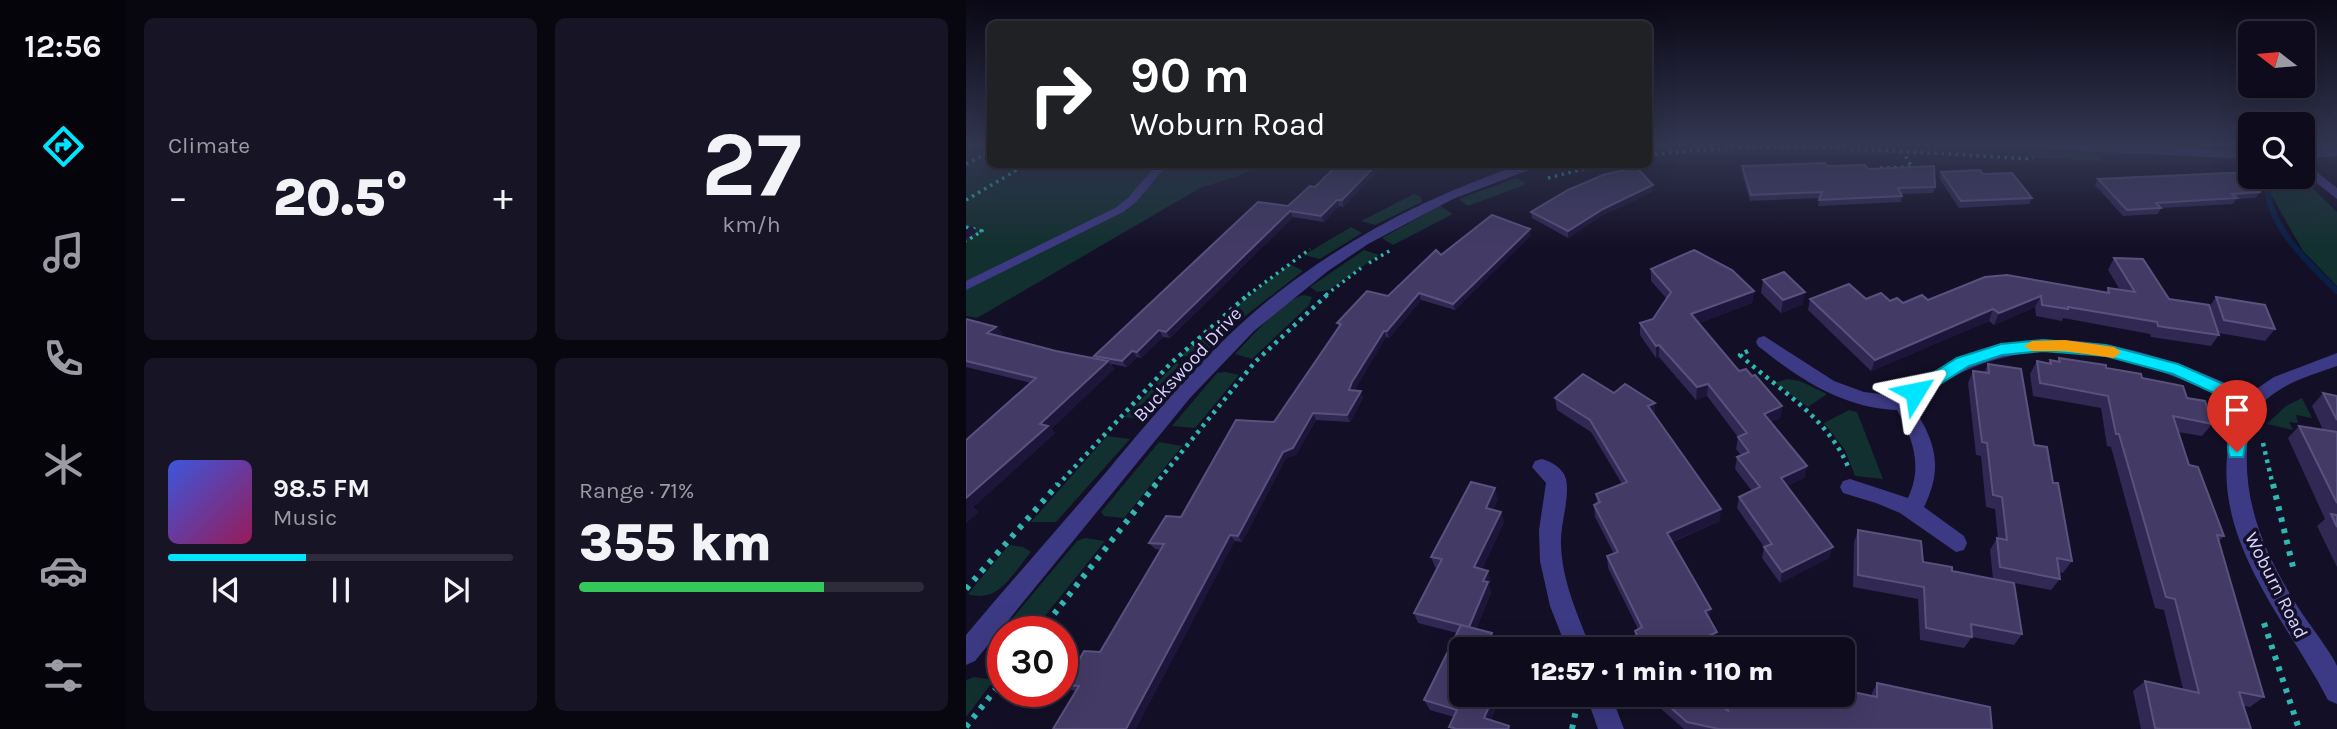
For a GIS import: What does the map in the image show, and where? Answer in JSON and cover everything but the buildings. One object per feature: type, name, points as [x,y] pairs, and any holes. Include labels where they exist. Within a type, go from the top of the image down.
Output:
[{"type":"street","name":"Buckswood Drive","points":[[966,653],[1186,391],[1273,305],[1336,258],[1385,228],[1458,193],[1513,179]]},
{"type":"street","points":[[2319,179],[2337,195]]},
{"type":"street","points":[[1764,342],[1793,366],[1818,381],[1863,398],[1902,403],[1937,376],[1963,362],[2001,350],[2043,345],[2106,351],[2154,362],[2201,378],[2248,410],[2271,387],[2337,359]]},
{"type":"street","points":[[1902,403],[1919,435],[1928,469],[1926,481],[1913,509]]},
{"type":"street","name":"Woburn Road","points":[[2248,410],[2237,452],[2237,481],[2242,512],[2253,545],[2282,601],[2337,691]]},
{"type":"street","points":[[1542,467],[1556,476],[1558,484],[1550,528],[1550,563],[1557,593],[1574,637]]},
{"type":"street","points":[[1850,487],[1886,497],[1913,509],[1956,543]]},
{"type":"street","points":[[1603,707],[1611,729]]},
{"type":"lane","points":[[966,286],[1119,210],[1132,201],[1150,179]]},
{"type":"path","points":[[966,200],[1002,179]]},
{"type":"path","points":[[966,227],[982,231],[966,241]]},
{"type":"path","points":[[1052,616],[1207,418],[1255,362],[1316,303],[1364,266],[1397,247]]},
{"type":"path","points":[[1764,342],[1740,355],[1798,402],[1833,438],[1847,463],[1850,487]]},
{"type":"path","points":[[2248,410],[2261,432],[2294,572]]},
{"type":"path","points":[[2282,601],[2262,618],[2299,729]]},
{"type":"path","points":[[966,727],[987,700]]},
{"type":"green space","points":[[966,179],[1229,179],[1200,188],[977,318],[966,316]]},
{"type":"green space","points":[[1513,179],[1527,184],[1468,206],[1459,199]]},
{"type":"green space","points":[[2270,189],[2313,189],[2337,212],[2337,286],[2303,251]]},
{"type":"green space","points":[[1414,194],[1421,197],[1422,202],[1375,225],[1361,221]]},
{"type":"green space","points":[[1440,206],[1453,214],[1393,245],[1382,238]]},
{"type":"green space","points":[[1351,227],[1362,233],[1320,259],[1304,255]]},
{"type":"green space","points":[[1364,250],[1379,255],[1329,290],[1317,292],[1310,287]]},
{"type":"green space","points":[[1290,264],[1303,271],[1240,320],[1225,315]]},
{"type":"green space","points":[[1304,295],[1312,297],[1309,305],[1252,359],[1235,354],[1287,303]]},
{"type":"green space","points":[[1210,327],[1228,331],[1201,357],[1181,356]]},
{"type":"green space","points":[[1176,363],[1191,368],[1144,420],[1125,417]]},
{"type":"green space","points":[[1217,373],[1239,375],[1195,428],[1172,426]]},
{"type":"green space","points":[[1787,379],[1800,381],[1827,394],[1808,407],[1775,383]]},
{"type":"green space","points":[[2302,398],[2312,418],[2296,415],[2298,423],[2289,422],[2293,430],[2267,424],[2286,406]]},
{"type":"green space","points":[[1849,410],[1857,412],[1883,479],[1855,476],[1845,450],[1824,423]]},
{"type":"green space","points":[[1107,436],[1130,439],[1056,522],[1031,522]]},
{"type":"green space","points":[[1159,442],[1182,446],[1124,518],[1104,516],[1101,512]]},
{"type":"green space","points":[[1085,538],[1105,541],[1045,616],[1014,616],[1077,541]]},
{"type":"green space","points":[[1009,545],[1023,547],[1031,552],[997,591],[979,596],[968,594]]},
{"type":"green space","points":[[974,677],[987,679],[987,689],[966,717],[966,680]]},
{"type":"waterway","points":[[2268,189],[2272,210],[2289,240],[2337,291]]},
{"type":"slow traffic","points":[[2032,346],[2065,346],[2114,352]]},
{"type":"route","points":[[1915,392],[1963,362],[2001,350],[2043,345],[2106,351],[2178,369],[2251,403],[2241,429],[2237,452]]}]
